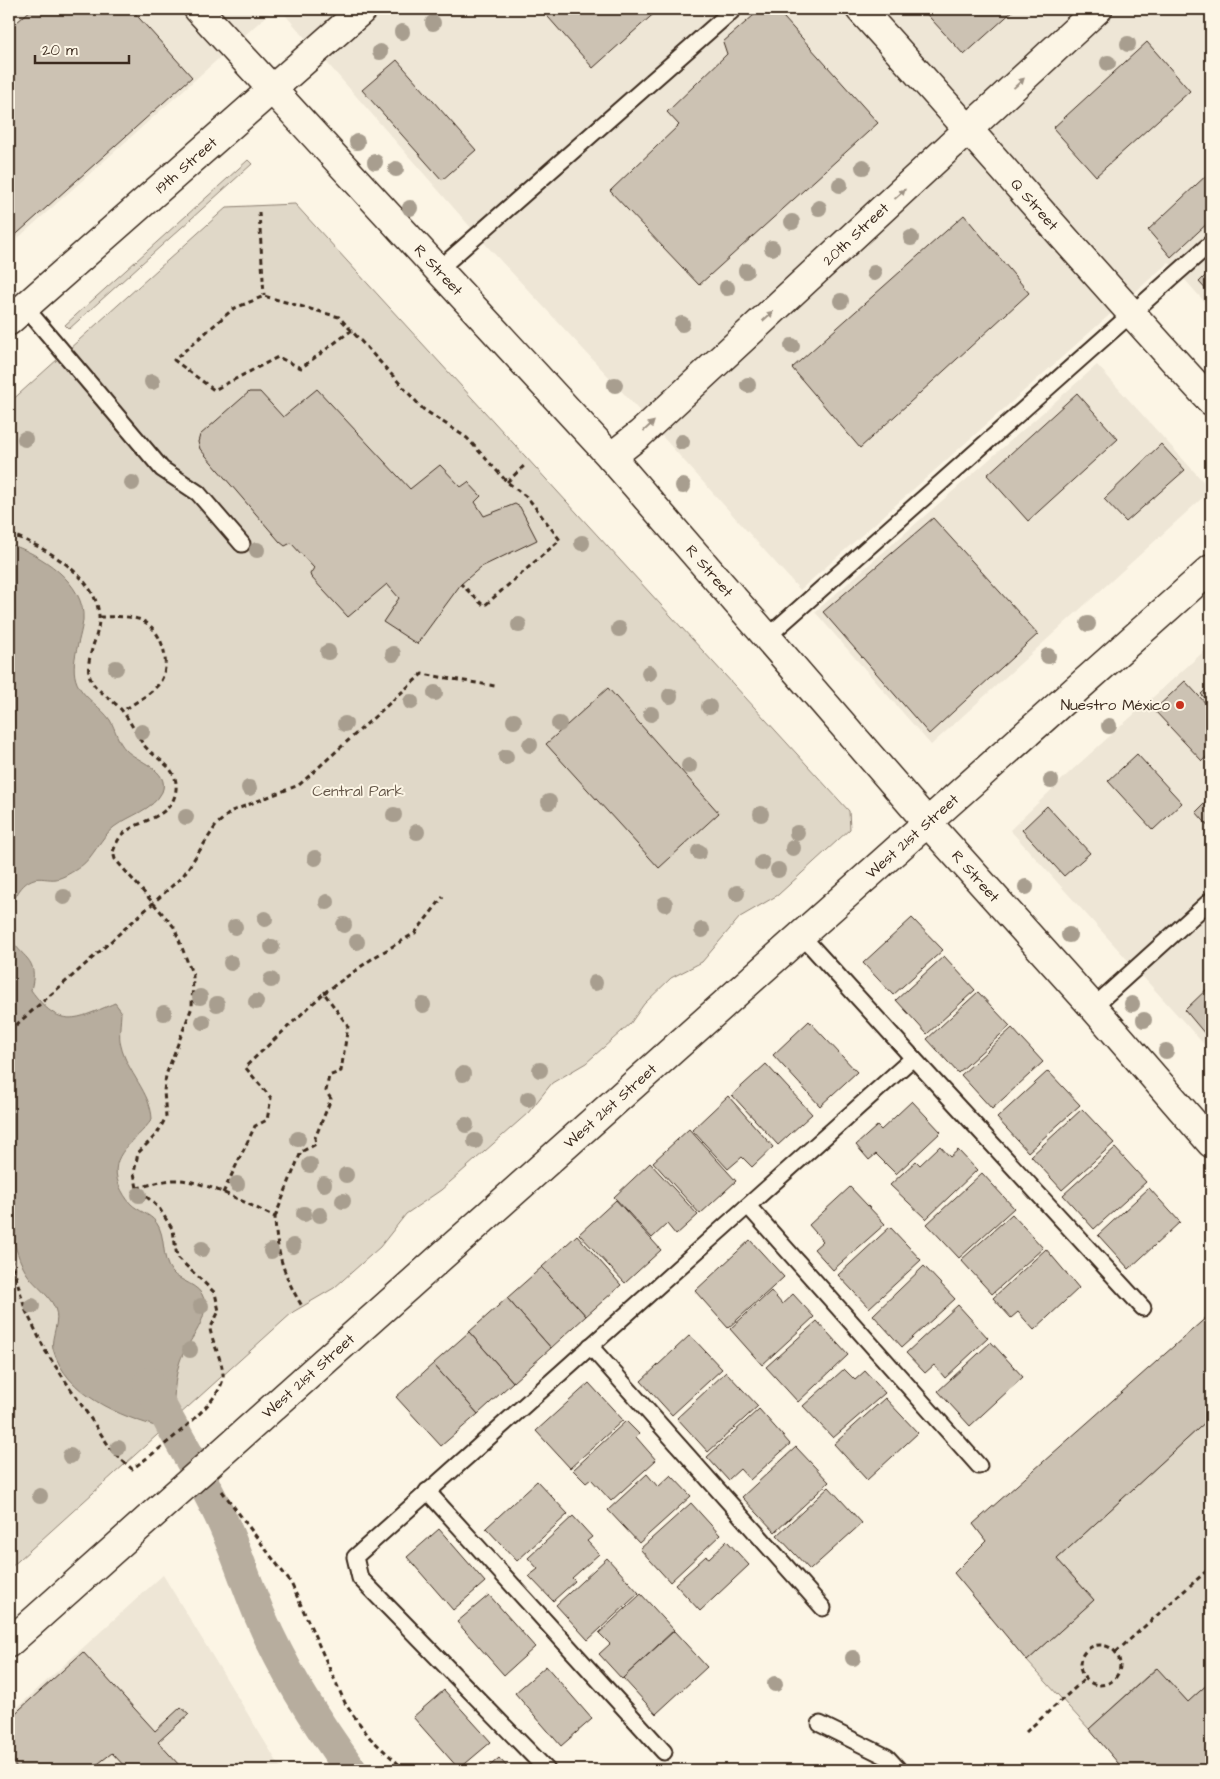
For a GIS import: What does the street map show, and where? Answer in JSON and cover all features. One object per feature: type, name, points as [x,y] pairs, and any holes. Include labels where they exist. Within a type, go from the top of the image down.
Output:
[{"type":"street","name":"R Street","points":[[198,9],[271,91],[439,269],[611,457],[766,638],[1211,1143]]},
{"type":"street","name":"19th Street","points":[[17,314],[363,9]]},
{"type":"street","name":"Q Street","points":[[860,9],[970,129],[1211,401]]},
{"type":"street","name":"20th Street","points":[[611,457],[640,434],[1098,9]]},
{"type":"street","name":"West 21st Street","points":[[9,1643],[1211,569]]},
{"type":"lane","points":[[439,269],[734,9]]},
{"type":"lane","points":[[766,638],[1211,243]]},
{"type":"lane","points":[[17,314],[162,469],[198,493],[242,544]]},
{"type":"lane","points":[[1093,1007],[1211,900]]},
{"type":"lane","points":[[801,935],[1143,1308]]},
{"type":"lane","points":[[547,1770],[360,1578],[355,1556],[913,1058]]},
{"type":"lane","points":[[748,1206],[979,1466]]},
{"type":"lane","points":[[590,1346],[823,1608]]},
{"type":"lane","points":[[426,1491],[664,1752]]},
{"type":"lane","points":[[820,1724],[887,1757],[899,1770]]},
{"type":"path","points":[[259,212],[264,296]]},
{"type":"path","points":[[352,330],[301,368],[278,357],[214,390],[174,360],[233,309],[264,296],[339,317],[352,330],[423,409],[467,438],[508,482],[528,498],[560,540],[484,606],[461,584]]},
{"type":"path","points":[[508,482],[525,465]]},
{"type":"path","points":[[9,534],[31,542],[50,552],[85,583],[93,597],[99,617],[89,662],[89,677],[95,686],[123,711],[144,746],[169,766],[175,781],[175,796],[168,808],[121,836],[113,852],[115,859],[174,927],[193,976],[192,1007],[166,1075],[164,1091],[166,1117],[157,1134],[138,1153],[134,1173],[137,1188],[164,1216],[173,1230],[177,1257],[215,1293],[219,1311],[210,1329],[224,1374],[222,1388],[163,1447],[132,1469],[113,1452],[46,1352],[25,1310],[9,1252]]},
{"type":"path","points":[[99,617],[123,616],[142,620],[156,632],[165,651],[165,672],[158,685],[123,711]]},
{"type":"path","points":[[9,1031],[183,876],[217,824],[232,811],[299,785],[422,674],[495,686]]},
{"type":"path","points":[[223,1193],[255,1126],[267,1120],[271,1098],[245,1067],[324,994],[373,958],[414,933],[443,897]]},
{"type":"path","points":[[302,1306],[289,1285],[281,1262],[276,1240],[275,1217],[301,1152],[316,1144],[315,1138],[331,1100],[326,1091],[330,1076],[341,1071],[348,1026],[324,994]]},
{"type":"path","points":[[137,1188],[162,1181],[180,1180],[223,1193],[275,1217]]},
{"type":"path","points":[[220,1489],[240,1512],[291,1583],[346,1705],[370,1738],[405,1770]]},
{"type":"path","points":[[1116,1652],[1211,1567]]},
{"type":"path","points":[[1103,1645],[1110,1646],[1116,1652],[1120,1659],[1120,1665],[1113,1679],[1099,1685],[1086,1678],[1080,1664],[1084,1652],[1095,1646],[1103,1645]]},
{"type":"path","points":[[1026,1732],[1086,1678]]},
{"type":"shaded area","points":[[9,9],[274,9],[9,246]]},
{"type":"shaded area","points":[[280,9],[1211,9],[1211,309],[1169,262],[800,590],[609,377],[487,246]]},
{"type":"shaded area","points":[[1097,365],[1211,490],[931,745],[815,612]]},
{"type":"shaded area","points":[[9,544],[34,554],[46,562],[69,582],[77,594],[82,606],[83,620],[74,663],[74,671],[79,687],[110,720],[123,747],[157,772],[162,778],[163,784],[162,792],[153,803],[109,831],[80,867],[59,878],[36,878],[24,885],[16,896],[9,919]]},
{"type":"shaded area","points":[[1211,645],[1211,1052],[1010,830],[1071,771]]},
{"type":"shaded area","points":[[9,935],[31,964],[33,979],[31,990],[41,1003],[51,1011],[69,1018],[78,1017],[115,1003],[121,1011],[121,1046],[128,1065],[148,1100],[152,1119],[120,1156],[116,1174],[119,1185],[131,1204],[156,1222],[161,1234],[168,1266],[172,1272],[202,1294],[205,1307],[200,1323],[180,1361],[173,1418],[162,1428],[112,1410],[82,1391],[69,1379],[60,1365],[52,1344],[57,1319],[55,1308],[48,1297],[26,1273],[16,1250],[9,1213],[8,1194]]},
{"type":"shaded area","points":[[163,1575],[282,1770],[9,1770],[9,1715]]},
{"type":"green space","points":[[248,160],[252,164],[69,329],[65,325]]},
{"type":"green space","name":"Central Park","points":[[295,204],[849,811],[850,829],[778,895],[740,917],[702,962],[671,978],[644,1004],[630,1024],[586,1063],[552,1083],[528,1113],[441,1190],[406,1214],[380,1247],[334,1288],[293,1312],[9,1569],[9,403],[227,207]]},
{"type":"green space","points":[[1211,1417],[1211,1681],[1188,1702],[1156,1668],[1089,1729],[1027,1661],[1094,1600],[1057,1559]]},
{"type":"building","points":[[32,9],[131,9],[192,77],[9,241],[9,29]]},
{"type":"building","points":[[541,9],[659,9],[593,68]]},
{"type":"building","points":[[761,9],[776,9],[878,123],[699,285],[610,191],[679,125],[667,112],[727,54],[723,42]]},
{"type":"building","points":[[922,9],[1015,9],[964,55]]},
{"type":"building","points":[[1147,42],[1190,91],[1096,176],[1053,128]]},
{"type":"building","points":[[397,60],[476,150],[442,180],[362,90]]},
{"type":"building","points":[[1211,171],[1211,220],[1171,257],[1148,230]]},
{"type":"building","points":[[964,215],[1029,293],[860,448],[792,368]]},
{"type":"building","points":[[1211,270],[1211,295],[1199,282]]},
{"type":"building","points":[[317,389],[410,489],[440,465],[461,487],[468,482],[481,496],[475,502],[484,516],[515,504],[520,507],[537,540],[481,567],[461,584],[417,644],[383,622],[399,598],[387,584],[348,617],[311,577],[310,574],[314,568],[291,543],[285,546],[280,542],[200,449],[198,442],[200,435],[249,392],[260,392],[283,417]]},
{"type":"building","points":[[1077,393],[1118,439],[1028,521],[987,475]]},
{"type":"building","points":[[1161,444],[1185,470],[1126,522],[1104,499]]},
{"type":"building","points":[[933,518],[1038,634],[929,734],[823,612]]},
{"type":"building","points":[[1185,681],[1211,709],[1211,753],[1202,761],[1154,710]]},
{"type":"building","points":[[1211,685],[1211,705],[1201,694]]},
{"type":"building","points":[[608,688],[719,813],[659,868],[546,744]]},
{"type":"building","points":[[1137,754],[1182,803],[1153,830],[1108,781]]},
{"type":"building","points":[[1209,799],[1211,802],[1211,829],[1196,812]]},
{"type":"building","points":[[1047,806],[1090,853],[1064,876],[1022,830]]},
{"type":"building","points":[[912,918],[943,950],[893,995],[863,963]]},
{"type":"building","points":[[944,956],[975,990],[927,1034],[896,1000]]},
{"type":"building","points":[[1211,985],[1211,1041],[1185,1010]]},
{"type":"building","points":[[978,992],[1010,1026],[958,1073],[927,1039]]},
{"type":"building","points":[[809,1021],[857,1072],[820,1106],[773,1055]]},
{"type":"building","points":[[1012,1028],[1043,1062],[992,1109],[961,1075]]},
{"type":"building","points":[[766,1064],[812,1114],[778,1145],[732,1095]]},
{"type":"building","points":[[1048,1071],[1080,1105],[1028,1152],[997,1118]]},
{"type":"building","points":[[728,1096],[773,1147],[752,1167],[742,1157],[728,1169],[692,1130]]},
{"type":"building","points":[[912,1101],[941,1132],[896,1174],[876,1154],[869,1160],[856,1145],[877,1126],[881,1130]]},
{"type":"building","points":[[1082,1109],[1114,1143],[1062,1190],[1031,1156]]},
{"type":"building","points":[[689,1129],[736,1181],[700,1214],[653,1162]]},
{"type":"building","points":[[940,1146],[950,1157],[958,1150],[977,1170],[926,1219],[890,1185],[916,1161],[920,1165]]},
{"type":"building","points":[[1115,1148],[1146,1182],[1094,1229],[1063,1195]]},
{"type":"building","points":[[650,1163],[698,1215],[676,1235],[667,1224],[652,1238],[614,1197]]},
{"type":"building","points":[[982,1173],[1014,1208],[959,1258],[927,1224]]},
{"type":"building","points":[[850,1187],[885,1224],[833,1270],[814,1249],[823,1241],[809,1225]]},
{"type":"building","points":[[1149,1188],[1180,1222],[1129,1269],[1098,1235]]},
{"type":"building","points":[[616,1200],[661,1250],[625,1283],[579,1234]]},
{"type":"building","points":[[1012,1214],[1043,1248],[992,1294],[961,1260]]},
{"type":"building","points":[[890,1227],[921,1260],[869,1308],[838,1275]]},
{"type":"building","points":[[577,1235],[621,1285],[586,1316],[542,1267]]},
{"type":"building","points":[[750,1240],[784,1277],[728,1328],[695,1291]]},
{"type":"building","points":[[1046,1249],[1079,1288],[1034,1330],[1018,1312],[1011,1318],[993,1298]]},
{"type":"building","points":[[924,1266],[955,1299],[902,1347],[873,1315]]},
{"type":"building","points":[[542,1267],[586,1316],[551,1348],[507,1298]]},
{"type":"building","points":[[771,1291],[782,1304],[793,1294],[814,1317],[762,1365],[730,1329]]},
{"type":"building","points":[[507,1298],[551,1348],[513,1382],[469,1332]]},
{"type":"building","points":[[958,1305],[988,1338],[945,1378],[934,1365],[925,1373],[906,1353]]},
{"type":"building","points":[[1209,1315],[1211,1317],[1211,1417],[1057,1559],[1094,1600],[1027,1661],[954,1573],[986,1541],[973,1524]]},
{"type":"building","points":[[817,1321],[848,1355],[798,1402],[766,1367]]},
{"type":"building","points":[[469,1332],[513,1382],[478,1414],[433,1364]]},
{"type":"building","points":[[690,1335],[722,1369],[672,1415],[641,1381]]},
{"type":"building","points":[[991,1342],[1023,1377],[970,1426],[938,1391]]},
{"type":"building","points":[[433,1364],[478,1414],[441,1446],[396,1397]]},
{"type":"building","points":[[844,1369],[855,1380],[865,1371],[885,1393],[833,1438],[803,1406]]},
{"type":"building","points":[[726,1372],[758,1406],[708,1452],[677,1418]]},
{"type":"building","points":[[589,1383],[623,1420],[570,1468],[536,1431]]},
{"type":"building","points":[[885,1398],[918,1433],[867,1480],[834,1444]]},
{"type":"building","points":[[759,1409],[790,1444],[750,1480],[740,1469],[728,1480],[707,1457]]},
{"type":"building","points":[[626,1421],[639,1434],[636,1437],[656,1460],[611,1501],[591,1479],[586,1483],[573,1470]]},
{"type":"building","points":[[796,1447],[829,1482],[775,1532],[742,1497]]},
{"type":"building","points":[[647,1474],[658,1487],[671,1475],[691,1496],[639,1543],[608,1510]]},
{"type":"building","points":[[537,1481],[568,1514],[517,1561],[486,1528]]},
{"type":"building","points":[[829,1487],[862,1523],[810,1570],[777,1535]]},
{"type":"building","points":[[691,1503],[720,1535],[670,1582],[640,1549]]},
{"type":"building","points":[[573,1516],[592,1537],[587,1541],[599,1554],[572,1578],[575,1581],[553,1601],[529,1576],[538,1569],[528,1558]]},
{"type":"building","points":[[439,1529],[485,1582],[453,1610],[407,1557]]},
{"type":"building","points":[[727,1541],[749,1565],[700,1611],[675,1584],[706,1556],[709,1558]]},
{"type":"building","points":[[607,1558],[639,1593],[588,1640],[556,1605]]},
{"type":"building","points":[[641,1594],[674,1630],[622,1679],[599,1654],[610,1644],[599,1633]]},
{"type":"building","points":[[489,1595],[535,1647],[504,1675],[457,1622]]},
{"type":"building","points":[[674,1631],[707,1667],[656,1714],[623,1678]]},
{"type":"building","points":[[83,1652],[155,1731],[181,1707],[189,1714],[158,1742],[180,1766],[175,1770],[128,1770],[112,1753],[90,1770],[19,1770],[9,1759],[9,1719]]},
{"type":"building","points":[[546,1666],[592,1719],[561,1746],[515,1693]]},
{"type":"building","points":[[1157,1668],[1188,1702],[1211,1681],[1211,1770],[1124,1770],[1089,1729]]},
{"type":"building","points":[[444,1690],[491,1742],[459,1769],[413,1717]]},
{"type":"building","points":[[499,1758],[510,1770],[485,1770]]},
{"type":"waterway","points":[[149,1383],[219,1514],[260,1616],[279,1657],[325,1734],[351,1770]]},
{"type":"place","name":"Nuestro México","points":[[1180,705]]}]
